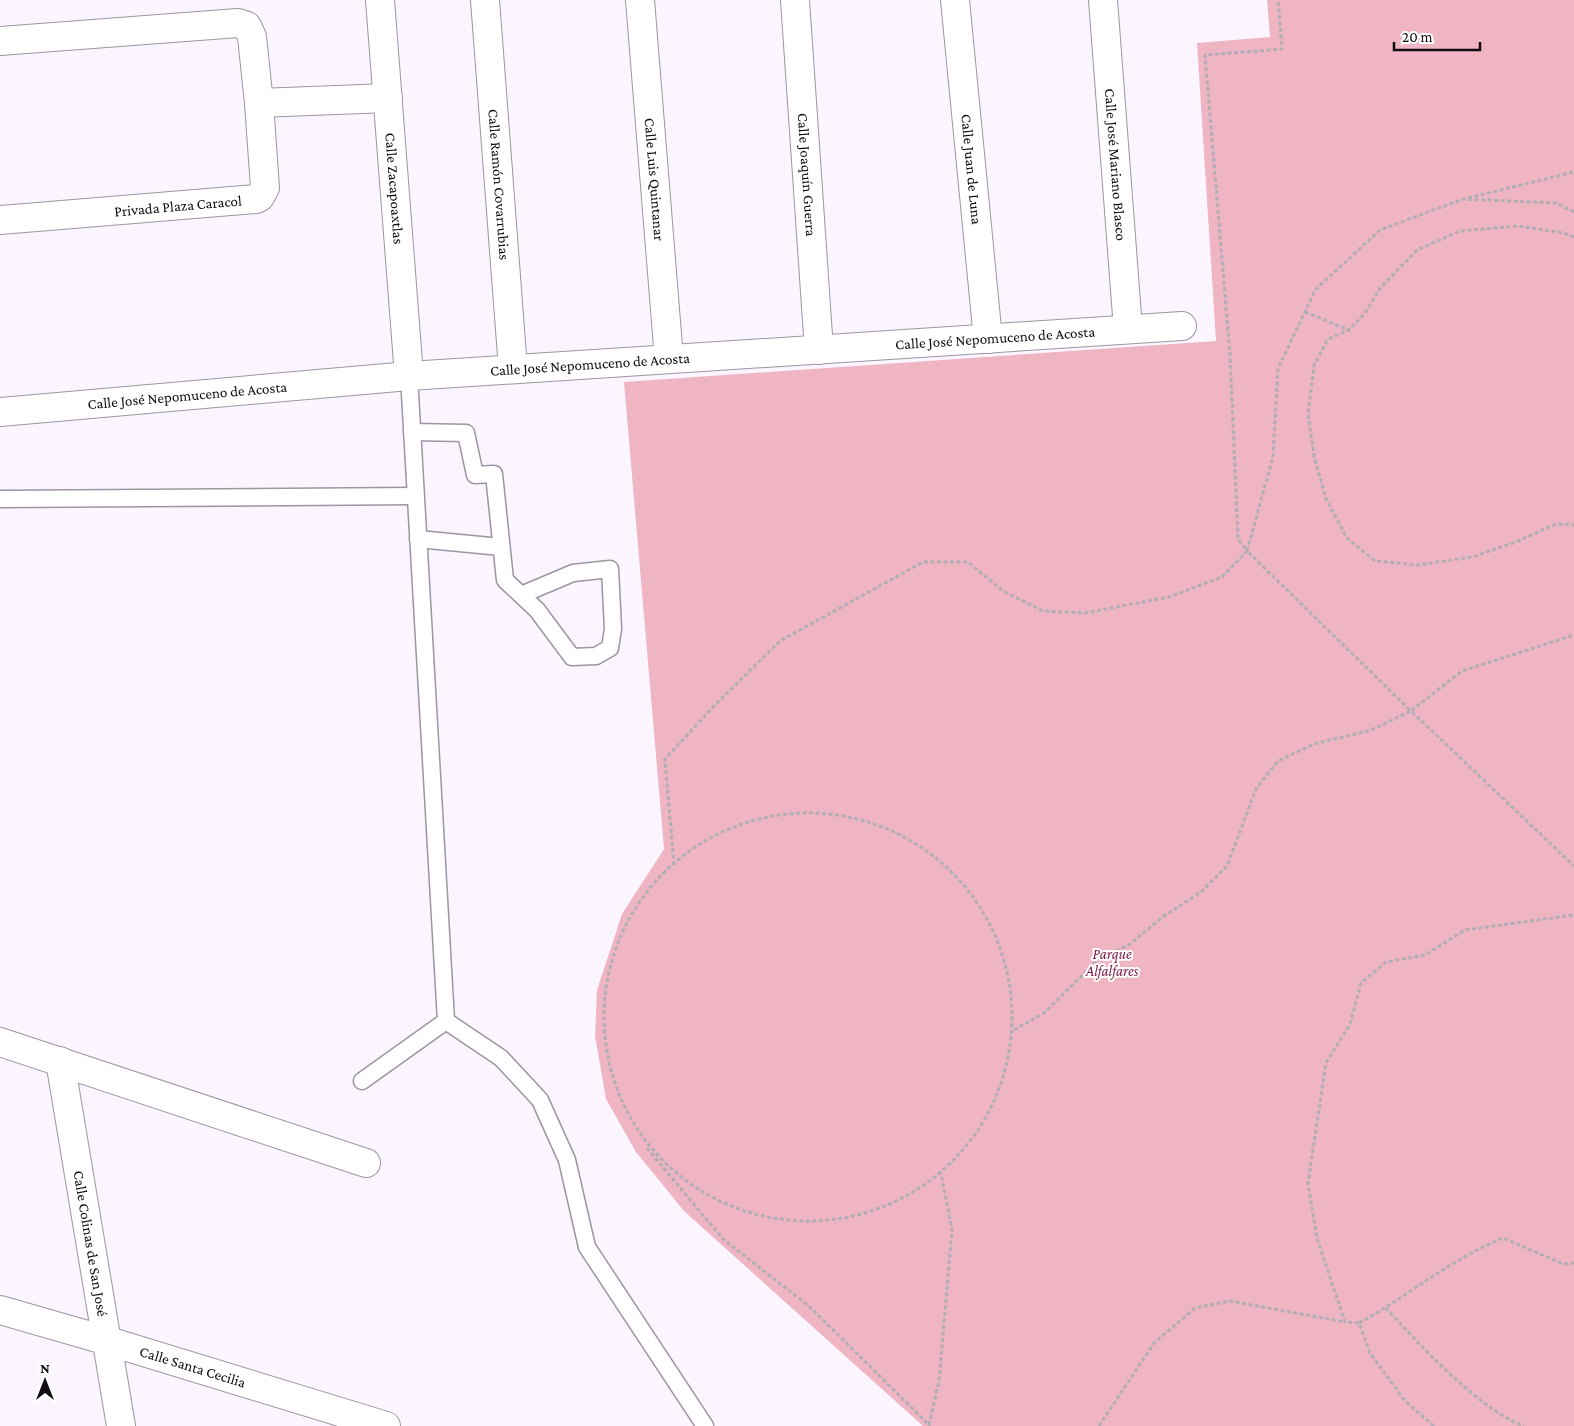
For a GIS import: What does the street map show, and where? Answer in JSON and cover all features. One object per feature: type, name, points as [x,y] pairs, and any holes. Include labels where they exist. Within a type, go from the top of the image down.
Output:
[{"type":"street","name":"Calle Zacapoaxtlas","points":[[380,0],[409,376]]},
{"type":"street","name":"Calle Ramón Covarrubias","points":[[485,0],[514,369]]},
{"type":"street","name":"Calle Luis Quintanar","points":[[640,0],[669,359]]},
{"type":"street","name":"Calle Joaquín Guerra","points":[[795,0],[819,350]]},
{"type":"street","name":"Calle Juan de Luna","points":[[955,0],[988,339]]},
{"type":"street","name":"Calle José Mariano Blasco","points":[[1104,0],[1128,330]]},
{"type":"street","name":"Privada Plaza Caracol","points":[[0,40],[238,23],[247,26],[252,37],[259,103],[264,188],[263,193],[256,199],[0,220]]},
{"type":"street","points":[[259,103],[388,98]]},
{"type":"street","name":"Calle José Nepomuceno de Acosta","points":[[0,412],[409,376],[1182,326]]},
{"type":"street","points":[[0,1042],[366,1162]]},
{"type":"street","name":"Calle Colinas de San José","points":[[60,1061],[121,1426]]},
{"type":"street","name":"Calle Santa Cecilia","points":[[0,1310],[386,1426]]},
{"type":"lane","points":[[409,376],[446,1021]]},
{"type":"lane","points":[[412,432],[466,433],[475,475],[494,474],[505,580],[521,595],[537,610],[572,657],[596,656],[610,648],[613,629],[610,569],[573,573],[521,595]]},
{"type":"lane","points":[[0,499],[416,496]]},
{"type":"lane","points":[[418,539],[501,547]]},
{"type":"lane","points":[[362,1082],[446,1021]]},
{"type":"lane","points":[[446,1021],[501,1058],[540,1100],[567,1160],[587,1246],[705,1426]]},
{"type":"path","points":[[1278,0],[1282,49],[1205,55],[1230,354],[1238,539],[1247,551],[1574,866]]},
{"type":"path","points":[[674,865],[665,760],[715,705],[780,641],[923,562],[968,562],[1003,590],[1043,611],[1086,613],[1170,597],[1222,577],[1247,551],[1273,457],[1278,369],[1315,290],[1380,230],[1463,199],[1574,172]]},
{"type":"path","points":[[1463,199],[1556,203],[1574,212]]},
{"type":"path","points":[[1574,237],[1564,232],[1518,226],[1460,231],[1417,250],[1381,287],[1365,313],[1349,330],[1328,339],[1314,364],[1308,414],[1314,456],[1326,499],[1348,538],[1375,561],[1418,565],[1472,557],[1516,542],[1556,524],[1574,525]]},
{"type":"path","points":[[1304,312],[1349,330]]},
{"type":"path","points":[[1014,1030],[1044,1013],[1097,962],[1130,944],[1164,916],[1201,892],[1227,866],[1256,789],[1278,761],[1314,744],[1371,730],[1411,710],[1462,671],[1574,635]]},
{"type":"path","points":[[642,1141],[709,1198],[788,1222],[870,1213],[941,1173],[992,1109],[1014,1030],[1006,960],[975,897],[925,848],[861,818],[791,812],[707,837],[674,865],[641,895],[605,974],[605,1062],[642,1141],[723,1239],[810,1306],[929,1426]]},
{"type":"path","points":[[1345,1322],[1317,1238],[1308,1183],[1326,1063],[1350,1024],[1361,983],[1386,962],[1425,955],[1465,930],[1574,915]]},
{"type":"path","points":[[929,1426],[939,1381],[952,1230],[941,1173]]},
{"type":"path","points":[[1099,1426],[1154,1343],[1195,1308],[1230,1301],[1359,1323],[1386,1308],[1476,1249],[1503,1238],[1562,1264],[1574,1263]]},
{"type":"path","points":[[1386,1308],[1425,1351],[1475,1394],[1510,1421],[1524,1426]]},
{"type":"path","points":[[1359,1323],[1370,1353],[1405,1401],[1434,1426]]},
{"type":"green space","name":"Parque Alfalfares","points":[[1267,0],[1574,0],[1574,1426],[923,1426],[684,1211],[636,1152],[606,1099],[595,1036],[597,990],[622,914],[664,849],[624,382],[1216,341],[1197,43],[1270,37]]}]
